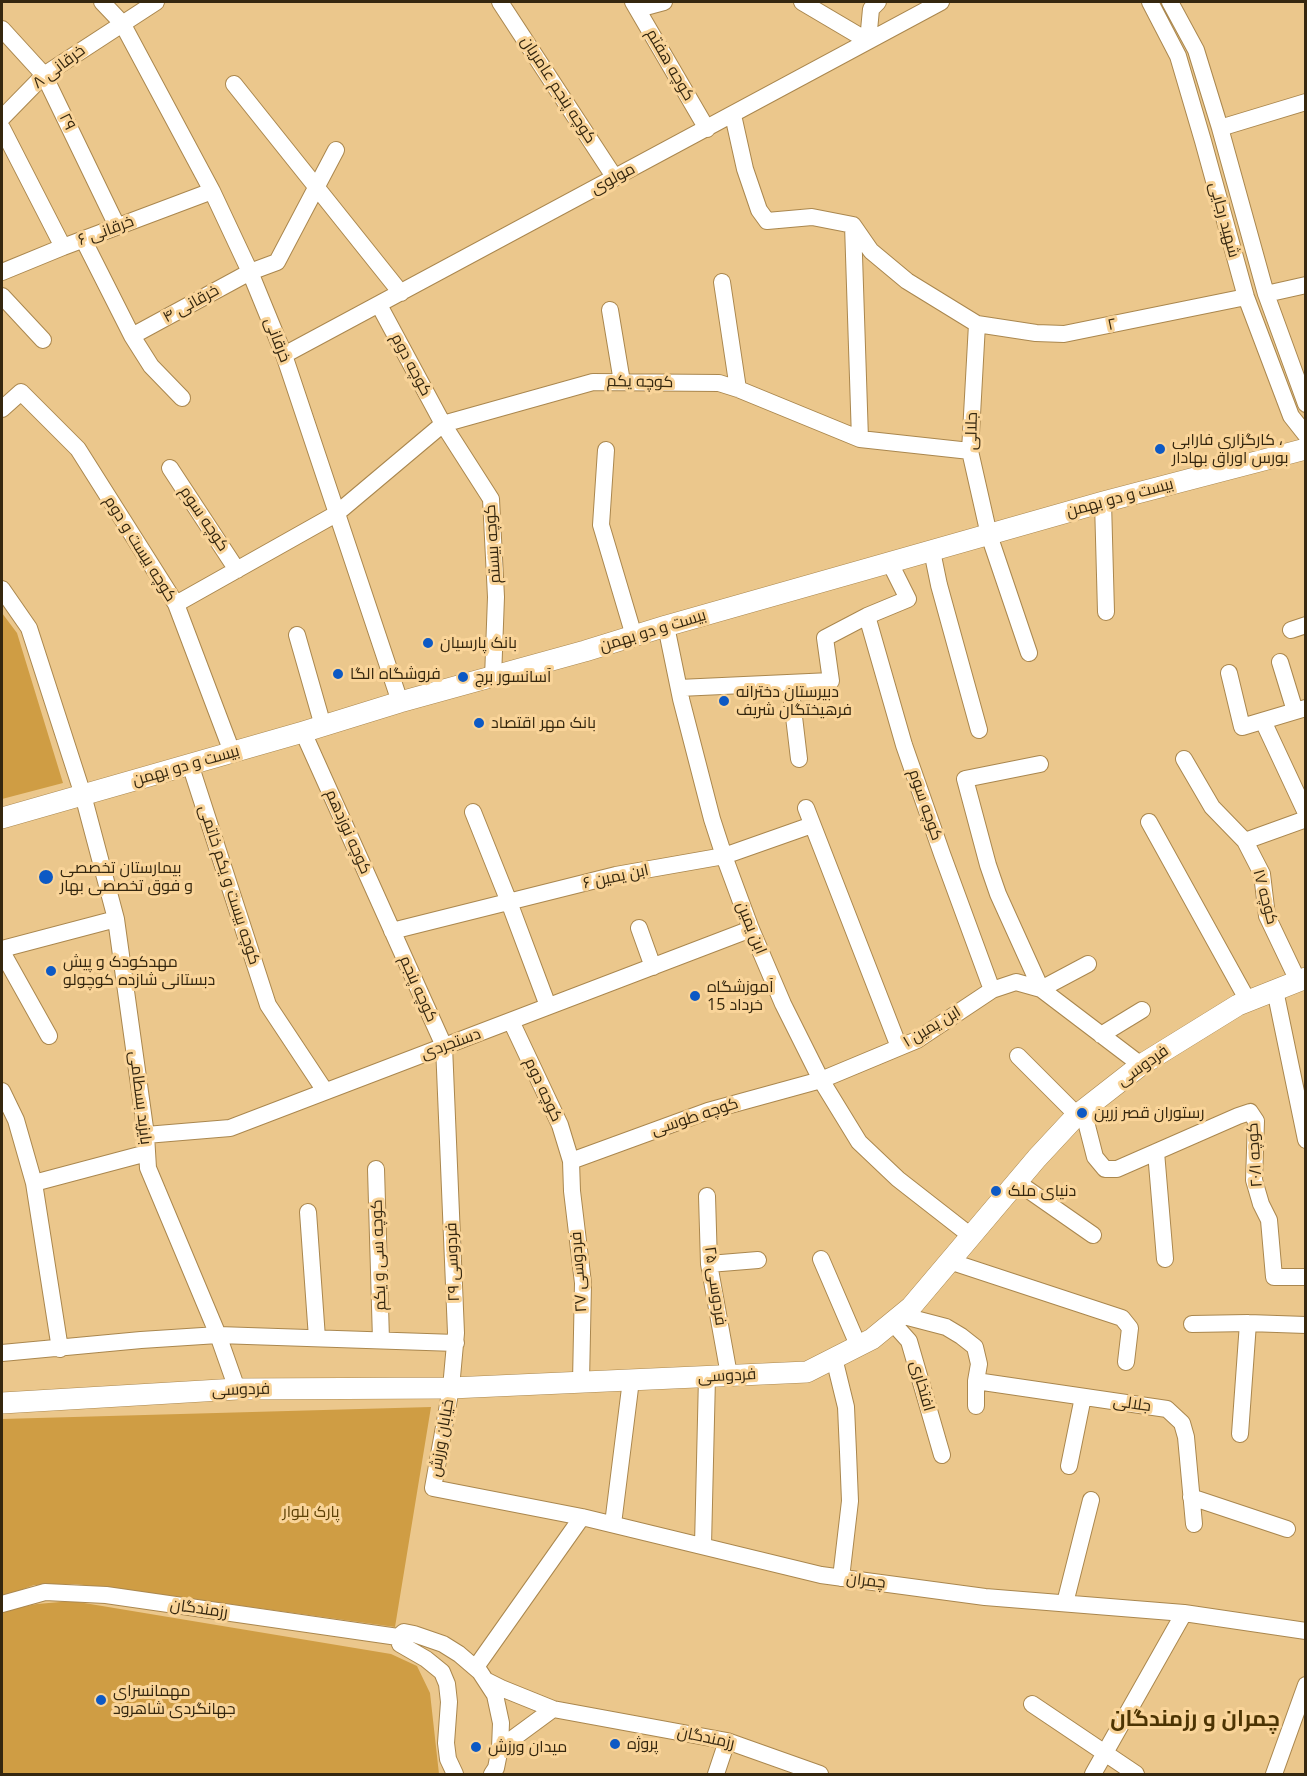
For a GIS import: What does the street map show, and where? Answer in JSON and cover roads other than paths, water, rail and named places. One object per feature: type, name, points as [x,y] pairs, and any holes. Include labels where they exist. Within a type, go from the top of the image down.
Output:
[{"type":"main road","name":"بیست و دو بهمن","points":[[2,818],[1103,502],[1305,449]]},
{"type":"main road","name":"فردوسی","points":[[2,1403],[237,1389],[451,1388],[807,1372],[872,1339],[910,1307],[1080,1112],[1141,1065],[1238,1005],[1302,979]]},
{"type":"street","name":"خرقانی","points":[[102,2],[122,23],[212,191],[250,272],[284,355],[400,702]]},
{"type":"street","points":[[122,23],[137,2]]},
{"type":"street","name":"خرقانی ۸","points":[[2,118],[44,75],[156,2]]},
{"type":"street","name":"کوچه پنجم عامریان","points":[[500,2],[615,178]]},
{"type":"street","points":[[635,5],[664,2]]},
{"type":"street","points":[[802,2],[868,41],[871,9],[878,2]]},
{"type":"street","name":"مولوی","points":[[284,355],[941,2]]},
{"type":"street","name":"شهید رجایی","points":[[1150,2],[1178,56],[1245,297],[1291,416],[1305,435]]},
{"type":"street","name":"شهید رجایی","points":[[1170,2],[1196,50],[1266,294],[1305,404]]},
{"type":"street","name":"کوچه هفتم","points":[[635,5],[707,129]]},
{"type":"street","name":"۲۹","points":[[2,29],[44,75],[117,226]]},
{"type":"street","points":[[234,84],[401,293]]},
{"type":"street","points":[[1220,128],[1305,102]]},
{"type":"street","points":[[733,115],[745,169],[759,210],[767,221],[812,217],[853,225],[871,251],[907,281],[977,324]]},
{"type":"street","points":[[2,128],[63,247]]},
{"type":"street","points":[[317,187],[336,150]]},
{"type":"street","name":"خرقانی ۴","points":[[132,336],[250,272],[277,262],[317,187]]},
{"type":"street","name":"خرقانی ۶","points":[[2,272],[82,239],[212,191]]},
{"type":"street","points":[[853,225],[860,440]]},
{"type":"street","points":[[82,239],[132,336],[151,366],[183,398]]},
{"type":"street","points":[[722,282],[738,389]]},
{"type":"street","points":[[1266,294],[1305,285]]},
{"type":"street","points":[[2,296],[43,340]]},
{"type":"street","name":"۲","points":[[977,324],[1036,333],[1064,334],[1245,297]]},
{"type":"street","name":"کوچه دوم","points":[[379,305],[443,424]]},
{"type":"street","points":[[610,309],[622,382]]},
{"type":"street","name":"جلالی","points":[[977,324],[970,451],[989,535],[1029,653]]},
{"type":"street","name":"کوچه یکم","points":[[336,514],[443,424],[593,382],[719,383],[860,440],[970,451]]},
{"type":"street","name":"کوچه بیست و دوم","points":[[2,409],[21,392],[78,449],[176,604],[232,752]]},
{"type":"street","name":"کوچه بیستم","points":[[443,424],[491,498],[496,597],[493,678]]},
{"type":"street","points":[[606,450],[600,525],[634,636]]},
{"type":"street","name":"کوچه سوم","points":[[170,468],[237,570]]},
{"type":"street","points":[[1103,502],[1106,612]]},
{"type":"street","points":[[176,604],[336,514]]},
{"type":"street","points":[[932,551],[978,730]]},
{"type":"street","points":[[679,688],[831,681],[825,638],[867,616],[908,599],[890,563]]},
{"type":"street","name":"بایزید بسطامی","points":[[2,589],[29,628],[83,795],[116,919],[146,1135],[148,1167],[218,1335],[237,1389]]},
{"type":"street","name":"کوچه سوم","points":[[867,616],[904,745],[992,990]]},
{"type":"street","name":"ابن یمین","points":[[666,626],[712,819],[751,929],[783,1004],[821,1080],[859,1142],[898,1179],[971,1236]]},
{"type":"street","points":[[297,635],[313,729]]},
{"type":"street","points":[[1228,673],[1242,727],[1300,710],[1280,662]]},
{"type":"street","points":[[790,683],[799,759]]},
{"type":"street","points":[[1263,721],[1305,813]]},
{"type":"street","name":"کوچه نوزدهم","points":[[313,729],[392,932]]},
{"type":"street","name":"۱۷ کوچه","points":[[1184,759],[1212,807],[1245,841],[1262,874],[1268,916],[1302,979]]},
{"type":"street","name":"کوچه بیست و یکم خاتمی","points":[[190,764],[268,1005],[325,1091]]},
{"type":"street","points":[[1040,764],[965,779],[988,865],[998,894],[1041,990],[1141,1065]]},
{"type":"street","points":[[806,808],[899,1047]]},
{"type":"street","points":[[473,812],[510,902],[548,1006]]},
{"type":"street","points":[[1245,841],[1305,819]]},
{"type":"street","points":[[1149,822],[1248,1001]]},
{"type":"street","name":"ابن یمین ۶","points":[[510,902],[616,875],[724,856],[812,825]]},
{"type":"street","points":[[392,932],[510,902]]},
{"type":"street","points":[[49,1036],[2,951],[116,919]]},
{"type":"street","points":[[639,928],[653,967]]},
{"type":"street","name":"دستجردی","points":[[146,1135],[230,1128],[751,929]]},
{"type":"street","name":"کوچه پنجم","points":[[392,932],[444,1046]]},
{"type":"street","points":[[1041,990],[1089,964]]},
{"type":"street","name":"ابن یمین ۱","points":[[821,1080],[916,1040],[992,990],[1016,982],[1041,990]]},
{"type":"street","points":[[1275,990],[1305,1140]]},
{"type":"street","points":[[1101,1035],[1143,1010]]},
{"type":"street","name":"کوچه دوم","points":[[511,1021],[560,1125],[571,1161]]},
{"type":"street","name":"فردوسی ۲۹","points":[[444,1046],[456,1343],[451,1388]]},
{"type":"street","points":[[1018,1056],[1080,1112]]},
{"type":"street","name":"کوچه طوسی","points":[[571,1161],[708,1111],[821,1080]]},
{"type":"street","points":[[3,1095],[16,1120],[34,1183],[60,1349]]},
{"type":"street","name":"کوچه ۲۰/۱","points":[[1080,1112],[1095,1157],[1105,1169],[1117,1170],[1250,1112],[1256,1121],[1254,1180],[1261,1204],[1269,1220],[1274,1277],[1305,1277]]},
{"type":"street","points":[[1156,1152],[1165,1259]]},
{"type":"street","points":[[34,1183],[147,1153]]},
{"type":"street","name":"فردوسی ۲۷","points":[[571,1161],[572,1191],[583,1283],[581,1382]]},
{"type":"street","name":"کوچه سی و یکم","points":[[376,1169],[381,1340]]},
{"type":"street","points":[[1017,1182],[1093,1235]]},
{"type":"street","name":"فردوسی ۲۵","points":[[707,1196],[709,1264],[729,1376]]},
{"type":"street","points":[[308,1212],[317,1338]]},
{"type":"street","points":[[822,1259],[858,1346]]},
{"type":"street","points":[[709,1264],[758,1260]]},
{"type":"street","points":[[949,1262],[1122,1318],[1130,1328],[1126,1362]]},
{"type":"street","points":[[896,1319],[946,1327],[975,1347],[979,1364],[976,1406]]},
{"type":"street","name":"افتخاری","points":[[896,1319],[909,1341],[942,1455]]},
{"type":"street","points":[[1240,1434],[1248,1323]]},
{"type":"street","points":[[1192,1324],[1305,1325]]},
{"type":"street","points":[[2,1353],[218,1335],[456,1343]]},
{"type":"street","points":[[834,1358],[846,1407],[850,1502],[841,1578]]},
{"type":"street","points":[[703,1545],[707,1377]]},
{"type":"street","points":[[613,1524],[631,1380]]},
{"type":"street","name":"جلالی","points":[[976,1382],[1167,1409],[1182,1423],[1186,1437],[1194,1524]]},
{"type":"street","name":"خیابان ورزش","points":[[433,1488],[451,1388]]},
{"type":"street","points":[[1069,1466],[1083,1397]]},
{"type":"street","name":"چمران","points":[[433,1488],[582,1517],[821,1575],[985,1597],[1184,1613],[1305,1631]]},
{"type":"street","points":[[1191,1497],[1287,1529]]},
{"type":"street","points":[[1065,1603],[1091,1500]]},
{"type":"street","points":[[480,1673],[582,1517]]},
{"type":"street","name":"رزمندگان","points":[[2,1604],[45,1592],[106,1595],[398,1637]]},
{"type":"street","points":[[1093,1774],[1184,1613]]},
{"type":"street","points":[[455,1774],[448,1759],[446,1743],[449,1702],[447,1684],[442,1672],[426,1659],[400,1644],[398,1637],[404,1632],[443,1644],[480,1673],[495,1695],[501,1723],[500,1748],[495,1772]]},
{"type":"street","name":"رزمندگان","points":[[480,1673],[501,1688],[553,1709],[727,1741],[820,1774]]},
{"type":"street","points":[[1274,1774],[1305,1685]]},
{"type":"street","points":[[1032,1704],[1136,1774]]},
{"type":"street","points":[[500,1748],[553,1709]]},
{"type":"street","points":[[716,1774],[727,1741]]},
{"type":"place","name":"کارگزاری فارابی ، بورس اوراق بهادار","points":[[1160,449]]},
{"type":"place","name":"بانک پارسیان","points":[[428,643]]},
{"type":"place","name":"فروشگاه الگا","points":[[338,674]]},
{"type":"place","name":"آسانسور برج","points":[[463,677]]},
{"type":"place","name":"دبیرستان دخترانه فرهیختگان شریف","points":[[724,701]]},
{"type":"place","name":"بانک مهر اقتصاد","points":[[479,723]]},
{"type":"place","name":"بیمارستان تخصصی و فوق تخصصی بهار","points":[[46,877]]},
{"type":"place","name":"مهدکودک و پیش دبستانی شازده کوچولو","points":[[51,971]]},
{"type":"place","name":"آموزشگاه 15 خرداد","points":[[695,996]]},
{"type":"place","name":"رستوران قصر زرین","points":[[1082,1113]]},
{"type":"place","name":"دنیای ملک","points":[[996,1191]]},
{"type":"place","name":"مهمانسرای جهانگردی شاهرود","points":[[101,1700]]},
{"type":"place","name":"پروژه","points":[[615,1744]]},
{"type":"place","name":"میدان ورزش","points":[[476,1747]]},
{"type":"district","name":"چمران و رزمندگان","points":[[1195,1720]]},
{"type":"park label","name":"پارک بلوار","points":[[311,1512]]}]
